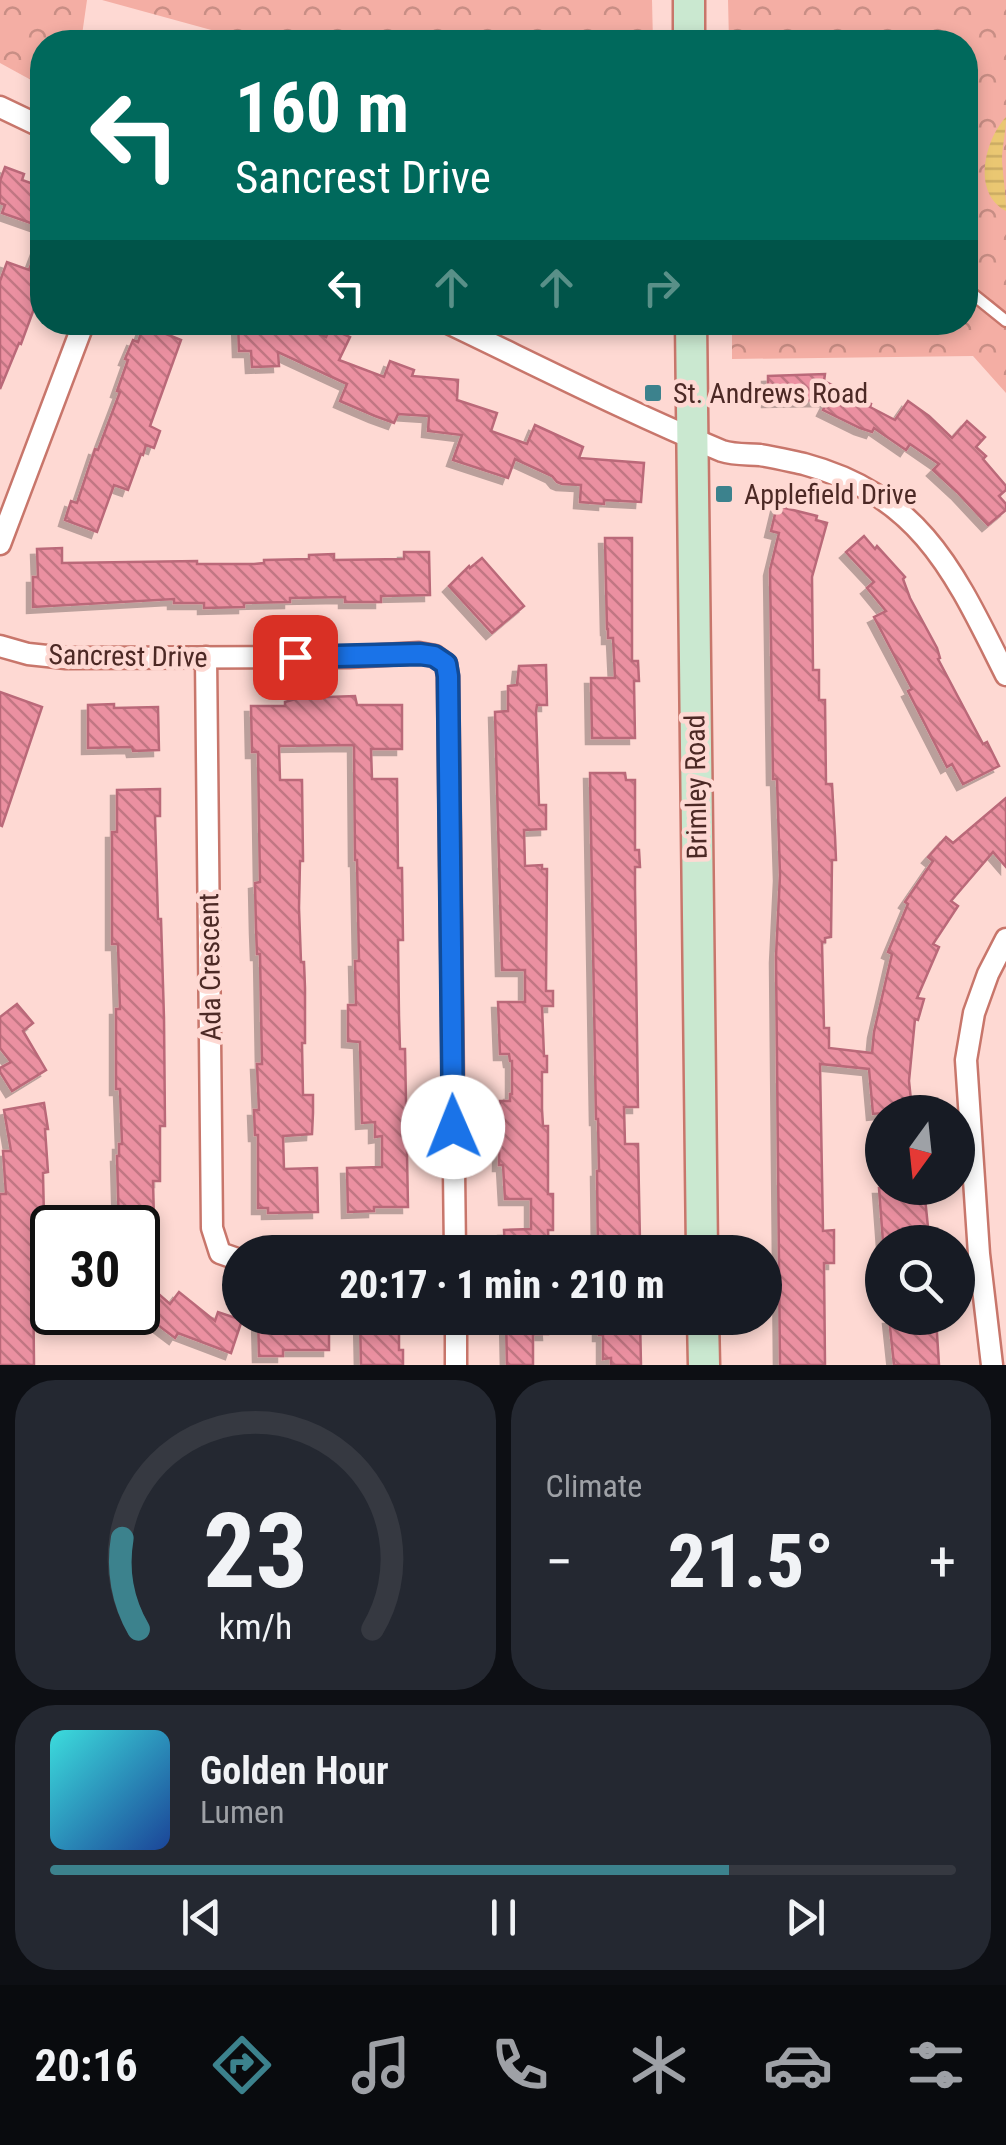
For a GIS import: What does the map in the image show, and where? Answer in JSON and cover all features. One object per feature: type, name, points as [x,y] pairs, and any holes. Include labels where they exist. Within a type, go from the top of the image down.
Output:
[{"type":"main road","points":[[689,0],[689,30]]},
{"type":"main road","name":"Brimley Road","points":[[691,335],[702,1235]]},
{"type":"main road","points":[[703,1335],[704,1365]]},
{"type":"street","points":[[0,107],[30,121]]},
{"type":"street","points":[[0,544],[79,335]]},
{"type":"street","points":[[473,335],[662,426],[729,453],[760,455],[841,477],[900,511],[940,553],[960,584],[1006,676]]},
{"type":"street","name":"Sancrest Drive","points":[[0,646],[66,658],[420,654],[434,656],[446,664],[455,1235]]},
{"type":"street","name":"Ada Crescent","points":[[206,657],[212,1228],[222,1254]]},
{"type":"street","points":[[992,1365],[979,1254],[966,1060],[974,1013],[1006,939]]},
{"type":"street","points":[[456,1335],[456,1365]]},
{"type":"lane","points":[[978,299],[1006,322]]},
{"type":"green space","points":[[0,0],[87,0],[83,30],[30,30],[30,79],[0,63]]},
{"type":"green space","points":[[102,0],[652,0],[653,30],[211,30]]},
{"type":"green space","points":[[728,0],[1006,0],[1006,393],[973,356],[732,359],[732,335],[978,335],[978,30],[729,30]]},
{"type":"shaded area","points":[[1006,117],[1002,160],[1006,211],[989,192],[985,166],[992,139]]},
{"type":"building","points":[[5,167],[24,174],[22,180],[30,183],[30,223],[2,213],[5,205],[0,203],[0,181]]},
{"type":"building","points":[[7,262],[29,270],[30,320],[0,389],[0,281]]},
{"type":"building","points":[[140,335],[169,335],[181,340],[150,426],[160,431],[154,448],[146,445],[128,490],[114,485],[97,532],[65,520],[71,501],[77,503],[120,392],[117,391],[128,360],[125,359],[133,340],[138,342]]},
{"type":"building","points":[[238,335],[346,335],[350,337],[339,360],[384,377],[390,361],[414,370],[412,376],[458,380],[457,400],[497,413],[491,431],[527,444],[535,425],[583,447],[579,458],[644,463],[641,502],[580,502],[581,485],[562,484],[515,459],[508,478],[453,460],[462,435],[428,431],[429,416],[398,414],[394,423],[340,401],[347,384],[278,352],[279,366],[252,367],[251,351],[239,351]]},
{"type":"building","points":[[825,374],[824,381],[895,420],[908,401],[952,438],[967,421],[985,437],[976,447],[1006,486],[999,496],[1006,510],[988,525],[933,470],[939,464],[910,444],[906,450],[874,428],[872,432],[860,428],[823,410],[828,400],[768,401],[768,376]]},
{"type":"building","points":[[777,506],[817,516],[816,520],[827,523],[812,577],[813,670],[819,670],[819,700],[825,700],[826,784],[832,784],[836,860],[832,860],[831,937],[822,942],[824,1028],[829,1028],[829,1048],[872,1053],[892,954],[888,952],[908,904],[905,902],[933,861],[928,857],[946,837],[953,843],[1006,798],[1006,867],[993,852],[951,901],[958,906],[933,944],[939,947],[917,998],[924,999],[918,1020],[915,1019],[910,1095],[871,1095],[869,1069],[820,1064],[823,1231],[834,1230],[834,1263],[824,1263],[825,1365],[780,1365],[782,1235],[779,1235],[776,957],[780,875],[777,779],[773,779],[770,570],[779,533],[771,531]]},
{"type":"building","points":[[864,536],[905,577],[910,598],[937,648],[938,659],[983,744],[987,742],[999,766],[963,784],[952,764],[947,767],[874,617],[886,611],[867,588],[874,582],[846,552]]},
{"type":"building","points":[[605,538],[632,538],[632,661],[638,661],[639,681],[634,681],[635,738],[592,738],[591,678],[615,678],[613,638],[608,638],[607,629]]},
{"type":"building","points":[[62,548],[62,563],[254,564],[334,554],[334,560],[404,559],[404,552],[429,552],[430,595],[381,596],[381,602],[345,602],[345,597],[290,598],[290,602],[244,603],[244,607],[204,608],[204,603],[174,603],[174,599],[33,607],[37,549]]},
{"type":"building","points":[[482,558],[524,606],[492,633],[449,586]]},
{"type":"building","points":[[546,665],[547,705],[537,705],[536,711],[539,805],[546,805],[546,829],[524,830],[525,866],[542,865],[542,869],[547,869],[546,991],[553,991],[553,1006],[542,1006],[547,1072],[542,1072],[542,1109],[543,1126],[548,1126],[548,1194],[553,1194],[553,1230],[548,1230],[548,1235],[504,1235],[504,1230],[531,1229],[531,1199],[505,1199],[503,1165],[499,1165],[500,1101],[510,1101],[512,1061],[509,1054],[500,1054],[498,1002],[525,1002],[525,970],[502,970],[495,712],[508,711],[508,686],[517,685],[519,666]]},
{"type":"building","points":[[0,692],[42,707],[2,826],[0,825]]},
{"type":"building","points":[[355,696],[357,705],[402,705],[402,749],[371,749],[372,779],[397,779],[403,940],[398,940],[399,1016],[400,1049],[405,1049],[408,1207],[348,1212],[347,1168],[382,1167],[382,1136],[375,1137],[375,1122],[362,1123],[360,1042],[348,1041],[348,1005],[356,1005],[355,961],[359,961],[354,745],[279,746],[280,780],[302,780],[299,908],[305,988],[303,1095],[313,1095],[312,1134],[283,1136],[284,1169],[317,1168],[318,1212],[268,1213],[268,1208],[258,1208],[254,1110],[259,1110],[257,1064],[262,1064],[255,883],[260,882],[258,752],[252,752],[251,706],[285,706],[285,702],[299,698]]},
{"type":"building","points":[[114,704],[114,708],[158,707],[159,750],[88,748],[88,705]]},
{"type":"building","points":[[590,773],[625,773],[626,780],[635,780],[635,850],[639,850],[640,867],[635,867],[638,1107],[624,1107],[625,1144],[638,1144],[640,1235],[598,1235]]},
{"type":"building","points":[[160,789],[160,816],[155,816],[165,1126],[160,1126],[160,1181],[153,1181],[154,1205],[118,1205],[117,1156],[122,1144],[120,1089],[116,1089],[116,1009],[120,1009],[118,944],[112,944],[112,832],[117,832],[117,790]]},
{"type":"building","points":[[17,1004],[33,1023],[23,1031],[46,1070],[12,1091],[0,1072],[11,1062],[0,1048],[0,1017]]},
{"type":"building","points":[[44,1103],[48,1129],[44,1205],[30,1205],[30,1335],[34,1335],[34,1365],[0,1365],[0,1194],[6,1194],[3,1151],[11,1151],[4,1110]]},
{"type":"building","points":[[880,1205],[926,1205],[928,1225],[882,1225]]},
{"type":"building","points":[[179,1292],[215,1321],[218,1312],[222,1313],[222,1335],[237,1335],[231,1353],[178,1333],[175,1338],[160,1327],[160,1295],[170,1304]]},
{"type":"building","points":[[258,1335],[329,1335],[329,1350],[283,1350],[283,1356],[259,1356]]},
{"type":"building","points":[[360,1335],[399,1335],[403,1365],[361,1365]]},
{"type":"building","points":[[506,1335],[533,1335],[533,1365],[507,1365]]},
{"type":"building","points":[[603,1335],[640,1335],[641,1365],[611,1365],[611,1358],[603,1359]]},
{"type":"building","points":[[891,1335],[937,1335],[939,1365],[894,1365]]},
{"type":"place","name":"St. Andrews Road","points":[[653,393]]},
{"type":"place","name":"Applefield Drive","points":[[724,494]]},
{"type":"route","points":[[295,657],[420,654],[434,656],[446,664],[453,1127]]}]
